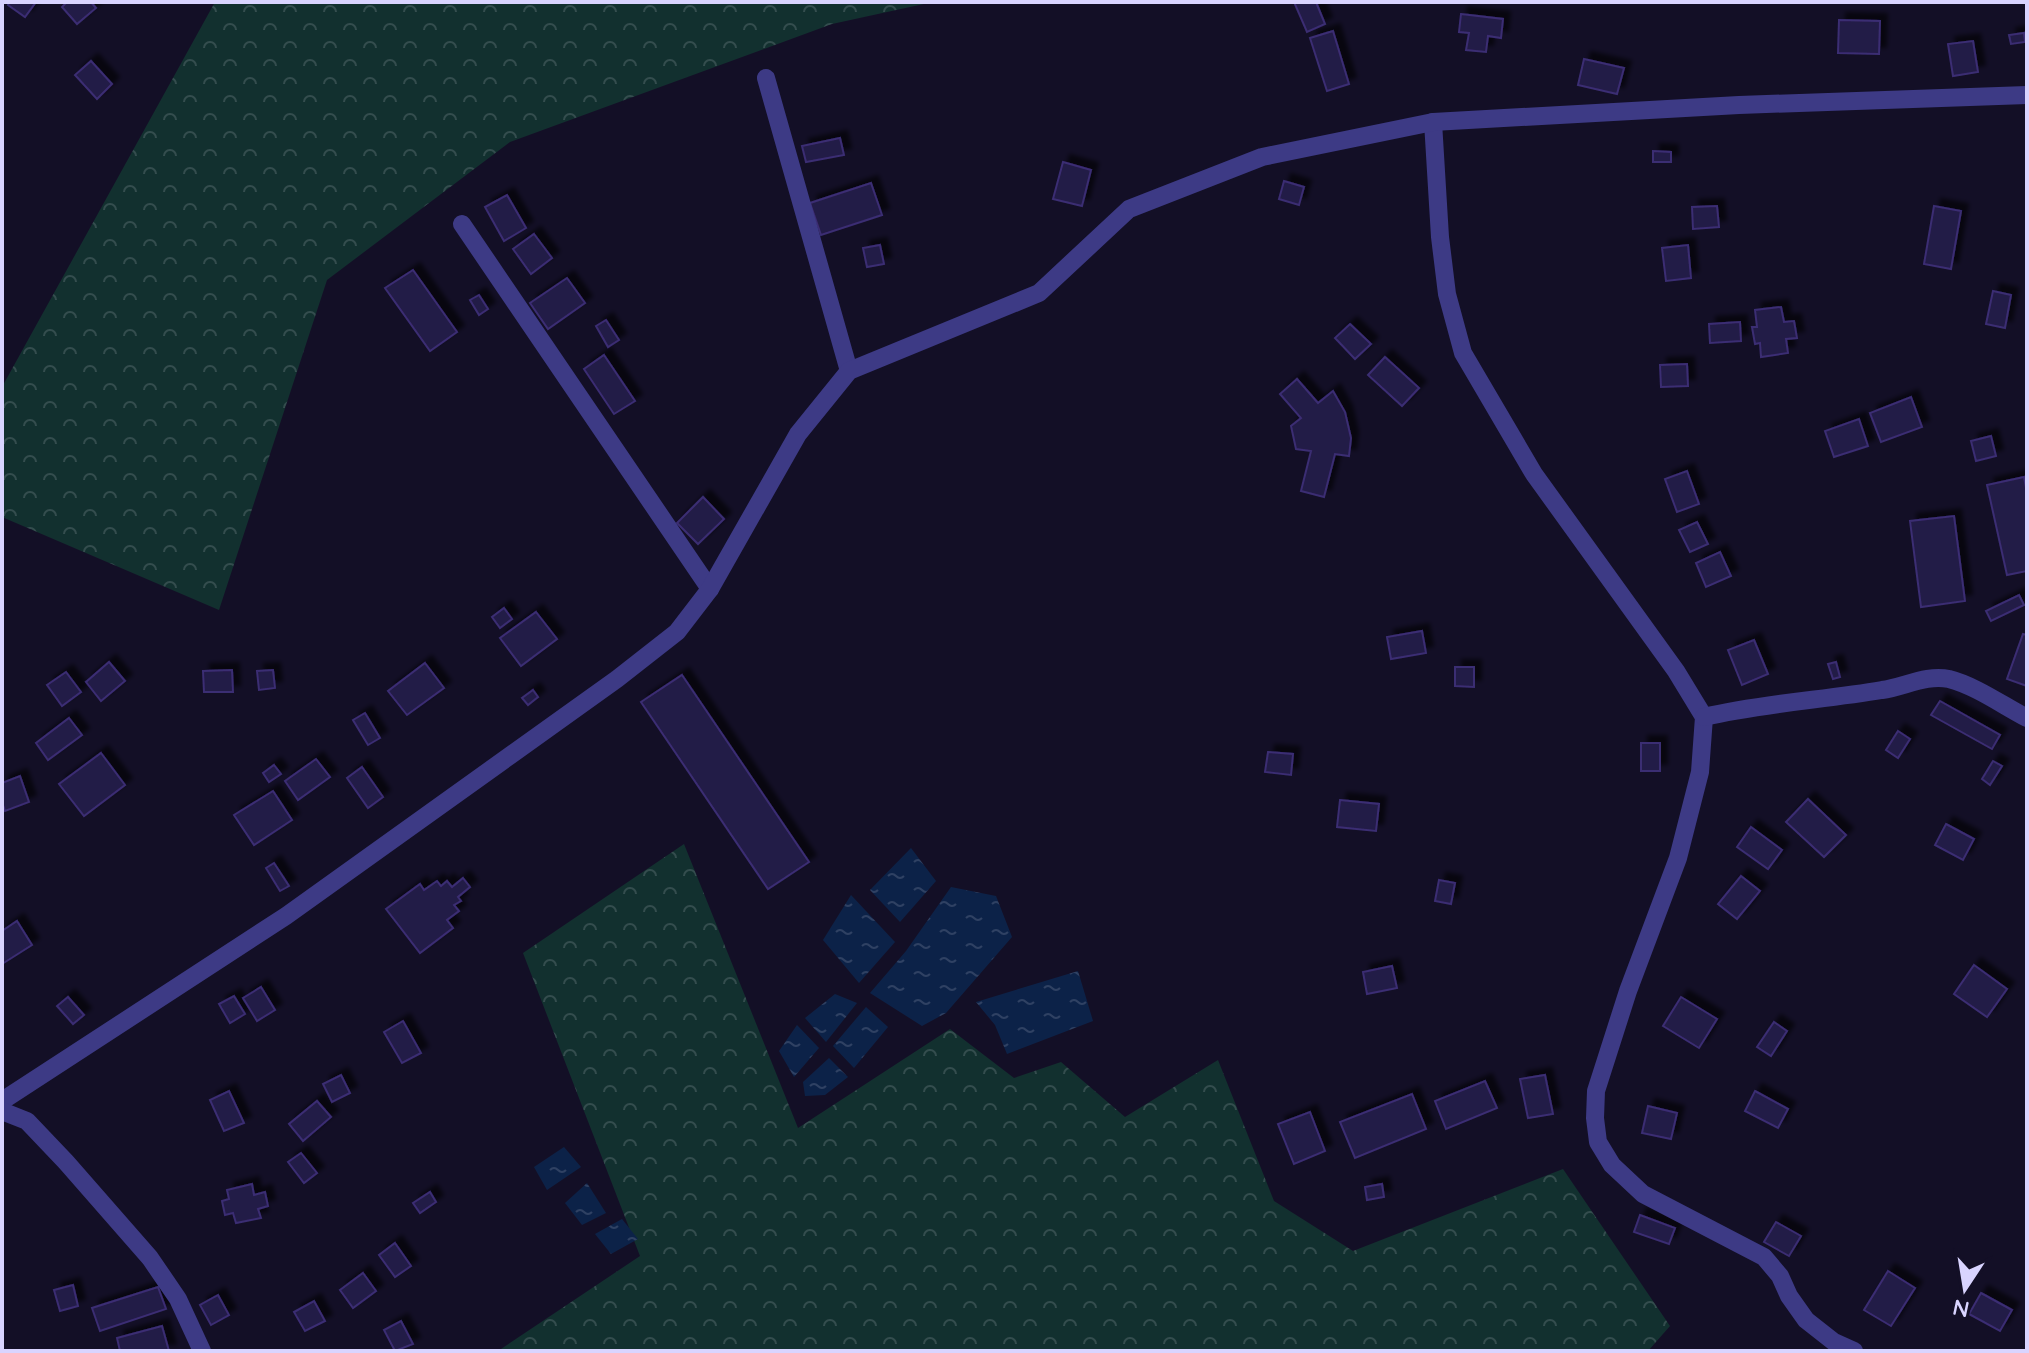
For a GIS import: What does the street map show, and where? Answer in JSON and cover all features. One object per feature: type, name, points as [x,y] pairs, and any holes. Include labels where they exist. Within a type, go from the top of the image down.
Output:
[{"type":"street","points":[[766,78],[849,371]]},
{"type":"street","points":[[2,1101],[286,916],[617,679],[677,632],[710,589],[798,434],[849,371],[1039,293],[1129,209],[1262,157],[1433,122],[1739,105],[2027,95]]},
{"type":"street","points":[[1433,122],[1447,294],[1463,353],[1534,474],[1676,671],[1704,717],[1700,772],[1678,858],[1628,991],[1596,1091],[1598,1142],[1612,1165],[1643,1194],[1764,1257],[1780,1276],[1789,1296],[1806,1320],[1834,1342],[1854,1351]]},
{"type":"street","points":[[462,224],[710,589]]},
{"type":"street","points":[[1704,717],[1749,707],[1885,690],[1930,678],[1947,679],[1968,686],[2027,718]]},
{"type":"street","points":[[2,1111],[27,1121],[150,1258],[178,1299],[202,1351]]},
{"type":"green space","points":[[215,2],[933,2],[832,24],[510,142],[327,280],[219,610],[2,517],[2,387]]},
{"type":"green space","points":[[684,844],[798,1128],[950,1029],[1014,1078],[1061,1062],[1125,1117],[1218,1060],[1274,1201],[1353,1251],[1563,1169],[1670,1326],[1648,1351],[498,1351],[640,1256],[523,953]]},
{"type":"water","points":[[911,848],[936,881],[900,922],[870,890]]},
{"type":"water","points":[[951,887],[996,896],[1012,937],[946,1013],[922,1026],[870,993],[906,951]]},
{"type":"water","points":[[851,895],[895,942],[859,983],[823,940]]},
{"type":"water","points":[[1078,971],[1093,1021],[1007,1054],[995,1025],[976,1002]]},
{"type":"water","points":[[835,994],[857,1003],[826,1042],[805,1018]]},
{"type":"water","points":[[866,1007],[888,1027],[854,1068],[833,1046]]},
{"type":"water","points":[[797,1025],[819,1048],[794,1077],[779,1051]]},
{"type":"water","points":[[829,1058],[848,1077],[825,1095],[805,1096],[803,1082]]},
{"type":"water","points":[[564,1147],[581,1167],[547,1190],[534,1167]]},
{"type":"water","points":[[587,1183],[606,1213],[582,1225],[565,1203]]},
{"type":"water","points":[[622,1219],[638,1239],[611,1254],[595,1234]]},
{"type":"building","points":[[10,2],[36,2],[25,17],[8,5]]},
{"type":"building","points":[[67,2],[91,2],[96,8],[77,24],[62,7]]},
{"type":"building","points":[[1294,2],[1316,2],[1325,24],[1307,32]]},
{"type":"building","points":[[1461,14],[1503,19],[1501,38],[1488,36],[1486,52],[1466,50],[1469,33],[1459,32]]},
{"type":"building","points":[[1839,20],[1880,21],[1879,54],[1838,53]]},
{"type":"building","points":[[1333,31],[1349,84],[1327,91],[1310,38]]},
{"type":"building","points":[[2024,33],[2025,42],[2011,44],[2009,35]]},
{"type":"building","points":[[1973,41],[1978,72],[1953,76],[1948,44]]},
{"type":"building","points":[[1584,59],[1624,68],[1617,94],[1578,85]]},
{"type":"building","points":[[91,61],[112,84],[97,99],[75,75]]},
{"type":"building","points":[[840,138],[844,155],[806,162],[802,146]]},
{"type":"building","points":[[1653,151],[1671,152],[1671,162],[1653,162]]},
{"type":"building","points":[[1063,162],[1091,170],[1082,206],[1053,199]]},
{"type":"building","points":[[1284,181],[1304,187],[1299,205],[1279,199]]},
{"type":"building","points":[[871,183],[882,215],[821,235],[810,203]]},
{"type":"building","points":[[507,195],[526,228],[504,241],[485,207]]},
{"type":"building","points":[[1717,206],[1719,227],[1693,229],[1692,207]]},
{"type":"building","points":[[1934,206],[1961,211],[1951,269],[1924,264]]},
{"type":"building","points":[[534,234],[552,258],[531,274],[513,249]]},
{"type":"building","points":[[880,245],[884,264],[867,267],[863,248]]},
{"type":"building","points":[[1688,245],[1691,278],[1666,281],[1662,248]]},
{"type":"building","points":[[413,270],[457,332],[430,351],[385,288]]},
{"type":"building","points":[[567,278],[585,303],[548,329],[530,303]]},
{"type":"building","points":[[1993,291],[2011,295],[2005,328],[1986,324]]},
{"type":"building","points":[[479,295],[488,309],[479,315],[470,300]]},
{"type":"building","points":[[1781,307],[1784,322],[1794,321],[1797,338],[1786,339],[1788,353],[1761,357],[1760,343],[1755,344],[1752,327],[1757,327],[1755,310]]},
{"type":"building","points":[[606,320],[619,340],[608,347],[596,326]]},
{"type":"building","points":[[1740,322],[1741,341],[1710,343],[1709,324]]},
{"type":"building","points":[[1350,324],[1371,344],[1355,359],[1335,338]]},
{"type":"building","points":[[604,355],[635,401],[614,414],[584,369]]},
{"type":"building","points":[[1385,357],[1419,388],[1402,406],[1368,375]]},
{"type":"building","points":[[1687,364],[1688,386],[1661,387],[1660,365]]},
{"type":"building","points":[[1297,379],[1318,403],[1333,391],[1345,412],[1351,438],[1349,456],[1335,454],[1324,497],[1301,491],[1311,451],[1296,449],[1291,426],[1301,418],[1280,394]]},
{"type":"building","points":[[1911,397],[1922,427],[1881,442],[1870,413]]},
{"type":"building","points":[[1859,419],[1868,446],[1834,457],[1825,431]]},
{"type":"building","points":[[1991,436],[1996,456],[1976,461],[1971,441]]},
{"type":"building","points":[[1687,471],[1699,504],[1677,512],[1665,479]]},
{"type":"building","points":[[2024,477],[2027,493],[2027,571],[2007,575],[1987,485]]},
{"type":"building","points":[[703,497],[724,519],[698,544],[677,523]]},
{"type":"building","points":[[1954,516],[1965,601],[1921,607],[1910,521]]},
{"type":"building","points":[[1697,522],[1708,544],[1690,552],[1679,530]]},
{"type":"building","points":[[1720,552],[1731,576],[1706,587],[1696,563]]},
{"type":"building","points":[[2019,595],[2024,605],[1991,621],[1986,611]]},
{"type":"building","points":[[504,608],[512,619],[500,628],[492,617]]},
{"type":"building","points":[[536,612],[557,639],[521,666],[500,638]]},
{"type":"building","points":[[1422,631],[1426,653],[1391,659],[1387,637]]},
{"type":"building","points":[[2023,634],[2027,635],[2027,686],[2007,679]]},
{"type":"building","points":[[1754,640],[1768,674],[1742,685],[1728,650]]},
{"type":"building","points":[[109,662],[125,681],[101,701],[86,682]]},
{"type":"building","points":[[1836,662],[1840,677],[1833,679],[1828,664]]},
{"type":"building","points":[[425,663],[444,688],[407,715],[388,691]]},
{"type":"building","points":[[1455,667],[1474,667],[1474,687],[1455,686]]},
{"type":"building","points":[[232,670],[233,692],[204,692],[203,671]]},
{"type":"building","points":[[273,670],[275,688],[259,690],[257,671]]},
{"type":"building","points":[[66,672],[81,692],[62,706],[47,685]]},
{"type":"building","points":[[682,675],[809,862],[768,889],[641,702]]},
{"type":"building","points":[[533,690],[538,697],[528,705],[522,698]]},
{"type":"building","points":[[1940,701],[2000,735],[1992,749],[1931,715]]},
{"type":"building","points":[[365,713],[380,738],[368,745],[353,720]]},
{"type":"building","points":[[69,718],[82,735],[48,760],[36,743]]},
{"type":"building","points":[[1898,731],[1910,739],[1898,758],[1886,750]]},
{"type":"building","points":[[1641,743],[1660,743],[1660,771],[1641,771]]},
{"type":"building","points":[[1268,752],[1293,754],[1291,775],[1265,772]]},
{"type":"building","points":[[101,753],[125,785],[84,816],[59,784]]},
{"type":"building","points":[[316,759],[330,777],[298,800],[285,781]]},
{"type":"building","points":[[1993,761],[2002,766],[1990,785],[1982,779]]},
{"type":"building","points":[[274,765],[281,774],[269,782],[263,773]]},
{"type":"building","points":[[362,767],[383,797],[368,808],[347,778]]},
{"type":"building","points":[[20,776],[29,802],[5,811],[2,783]]},
{"type":"building","points":[[273,791],[292,820],[254,845],[234,815]]},
{"type":"building","points":[[1808,799],[1846,835],[1824,857],[1786,822]]},
{"type":"building","points":[[1340,800],[1379,804],[1376,831],[1337,827]]},
{"type":"building","points":[[1946,824],[1974,839],[1963,860],[1935,845]]},
{"type":"building","points":[[1751,827],[1782,850],[1768,869],[1737,847]]},
{"type":"building","points":[[274,863],[289,886],[280,891],[266,868]]},
{"type":"building","points":[[1741,876],[1760,891],[1737,919],[1718,904]]},
{"type":"building","points":[[463,878],[470,887],[458,897],[461,901],[454,905],[459,911],[447,920],[453,928],[420,953],[386,909],[420,884],[424,890],[437,881],[441,886],[447,881],[452,887]]},
{"type":"building","points":[[1439,880],[1455,883],[1451,904],[1435,901]]},
{"type":"building","points":[[17,921],[32,945],[2,964],[2,931]]},
{"type":"building","points":[[1974,965],[2007,989],[1987,1017],[1954,994]]},
{"type":"building","points":[[1392,966],[1397,988],[1367,994],[1363,972]]},
{"type":"building","points":[[261,987],[275,1010],[257,1021],[243,998]]},
{"type":"building","points":[[234,996],[245,1014],[230,1023],[219,1004]]},
{"type":"building","points":[[68,997],[84,1015],[73,1024],[57,1006]]},
{"type":"building","points":[[1681,997],[1717,1019],[1699,1048],[1663,1026]]},
{"type":"building","points":[[403,1021],[421,1053],[402,1063],[384,1032]]},
{"type":"building","points":[[1774,1022],[1787,1031],[1771,1056],[1757,1047]]},
{"type":"building","points":[[341,1075],[350,1093],[332,1102],[323,1084]]},
{"type":"building","points":[[1545,1075],[1553,1114],[1528,1118],[1520,1079]]},
{"type":"building","points":[[1485,1081],[1497,1108],[1446,1129],[1435,1101]]},
{"type":"building","points":[[229,1091],[244,1123],[224,1131],[210,1100]]},
{"type":"building","points":[[1755,1091],[1788,1109],[1778,1128],[1745,1111]]},
{"type":"building","points":[[1412,1094],[1426,1129],[1355,1158],[1340,1122]]},
{"type":"building","points":[[317,1101],[331,1117],[303,1141],[289,1124]]},
{"type":"building","points":[[1648,1106],[1677,1113],[1671,1139],[1642,1133]]},
{"type":"building","points":[[1310,1112],[1325,1151],[1294,1164],[1278,1124]]},
{"type":"building","points":[[301,1153],[317,1173],[304,1183],[288,1162]]},
{"type":"building","points":[[252,1184],[254,1195],[265,1192],[268,1206],[258,1209],[261,1218],[236,1223],[233,1213],[225,1215],[222,1201],[229,1199],[227,1190]]},
{"type":"building","points":[[1382,1184],[1384,1197],[1367,1200],[1365,1187]]},
{"type":"building","points":[[430,1192],[436,1202],[420,1213],[413,1203]]},
{"type":"building","points":[[1640,1215],[1675,1228],[1669,1244],[1634,1232]]},
{"type":"building","points":[[1776,1222],[1801,1236],[1789,1256],[1764,1242]]},
{"type":"building","points":[[395,1243],[411,1266],[395,1277],[379,1255]]},
{"type":"building","points":[[1888,1271],[1915,1288],[1891,1326],[1864,1310]]},
{"type":"building","points":[[363,1273],[376,1291],[353,1308],[340,1290]]},
{"type":"building","points":[[73,1285],[78,1306],[60,1311],[54,1290]]},
{"type":"building","points":[[158,1287],[166,1309],[100,1331],[92,1308]]},
{"type":"building","points":[[1981,1293],[2012,1310],[2000,1331],[1969,1314]]},
{"type":"building","points":[[218,1295],[229,1315],[211,1325],[200,1305]]},
{"type":"building","points":[[314,1301],[325,1321],[305,1331],[294,1312]]},
{"type":"building","points":[[401,1321],[413,1344],[395,1351],[384,1330]]},
{"type":"building","points":[[162,1326],[169,1351],[120,1351],[117,1338]]}]
